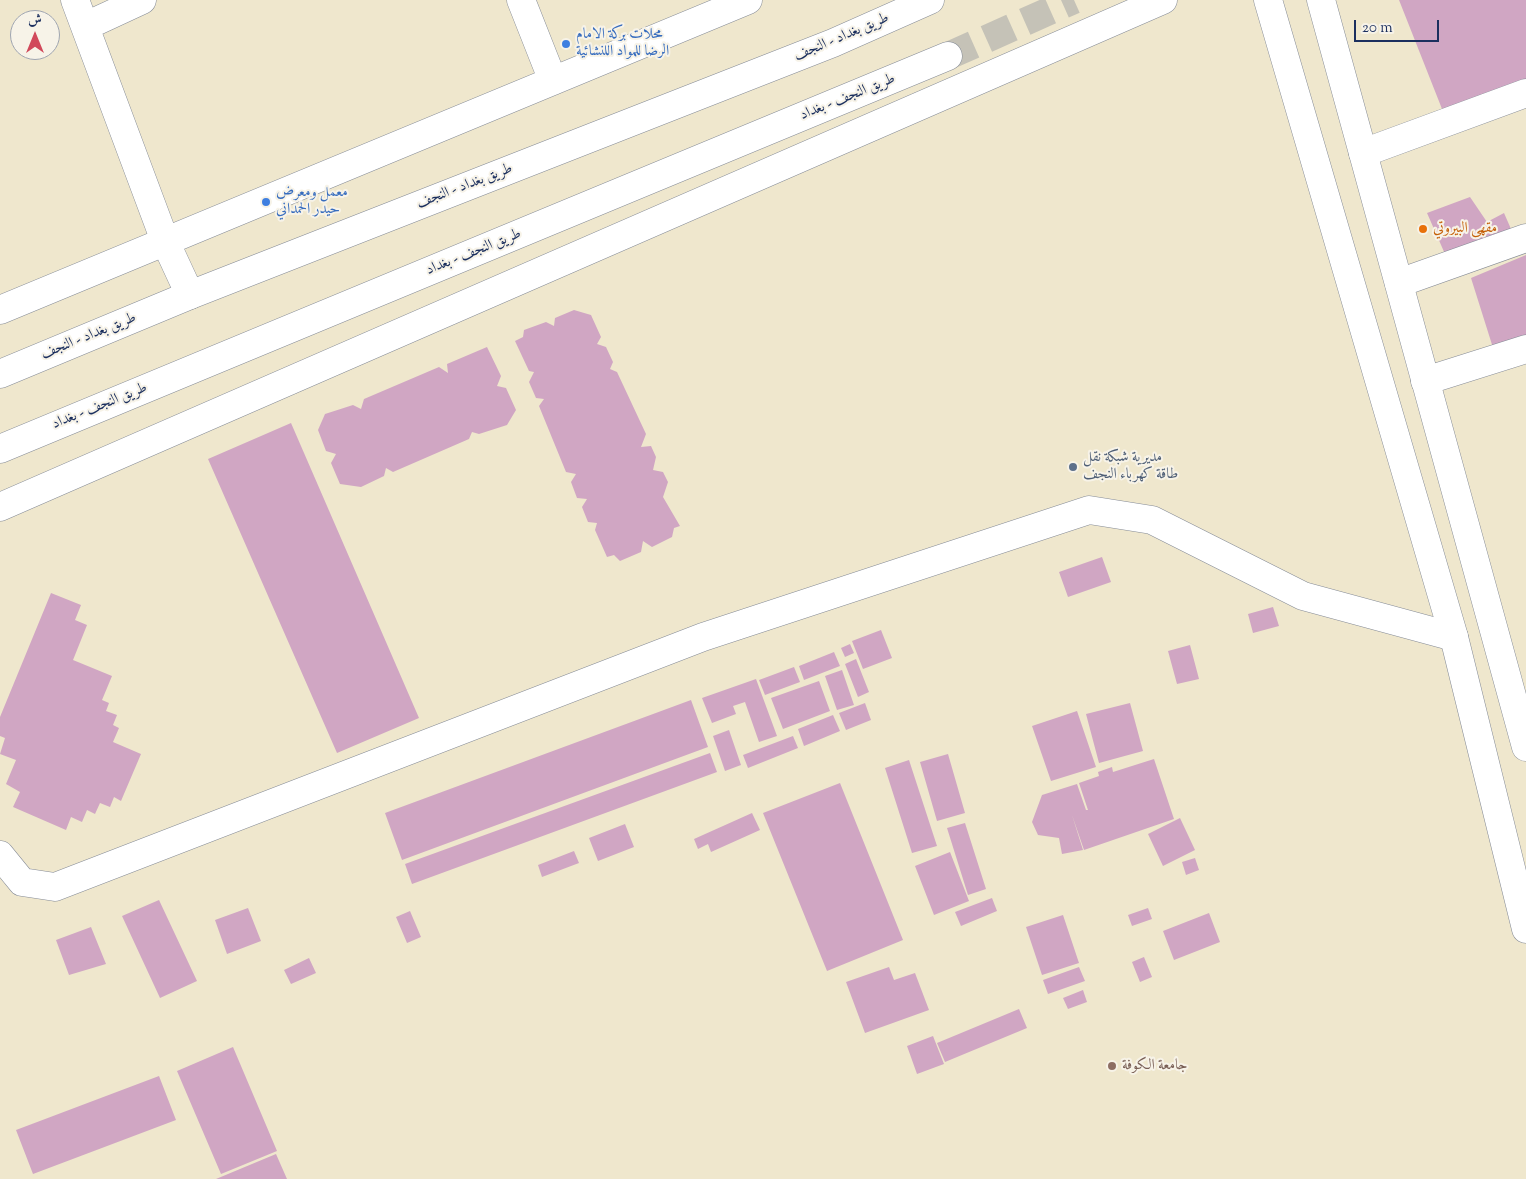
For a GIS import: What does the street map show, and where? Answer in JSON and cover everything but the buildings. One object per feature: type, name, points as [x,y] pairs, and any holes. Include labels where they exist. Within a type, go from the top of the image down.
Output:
[{"type":"street","points":[[75,0],[165,241],[190,295]]},
{"type":"street","points":[[86,26],[142,0]]},
{"type":"street","points":[[521,0],[553,81]]},
{"type":"street","name":"طريق بغداد - النجف","points":[[0,374],[190,295],[833,44],[930,0]]},
{"type":"street","points":[[0,507],[1163,0]]},
{"type":"street","points":[[1268,0],[1454,637],[1526,929]]},
{"type":"street","points":[[1321,0],[1526,747]]},
{"type":"street","points":[[0,310],[745,1]]},
{"type":"street","name":"طريق النجف - بغداد","points":[[0,448],[948,56]]},
{"type":"street","points":[[1363,153],[1526,93]]},
{"type":"street","points":[[1399,283],[1526,238]]},
{"type":"street","points":[[1425,381],[1526,349]]},
{"type":"street","points":[[0,855],[22,882],[55,887],[703,637],[1089,510],[1152,520],[1303,596],[1454,637]]},
{"type":"tunnel","points":[[948,56],[1074,0]]},
{"type":"place","name":"محلات بركة الامام الرضا للمواد اللنشائية","points":[[566,44]]},
{"type":"place","name":"معمل ومعرض حيدر الحمداني","points":[[266,202]]},
{"type":"place","name":"مقهى البيروتي","points":[[1423,229]]},
{"type":"place","name":"مديرية شبكة نقل طاقة كهرباء النجف","points":[[1073,467]]},
{"type":"place","name":"جامعة الكوفة","points":[[1112,1066]]}]
